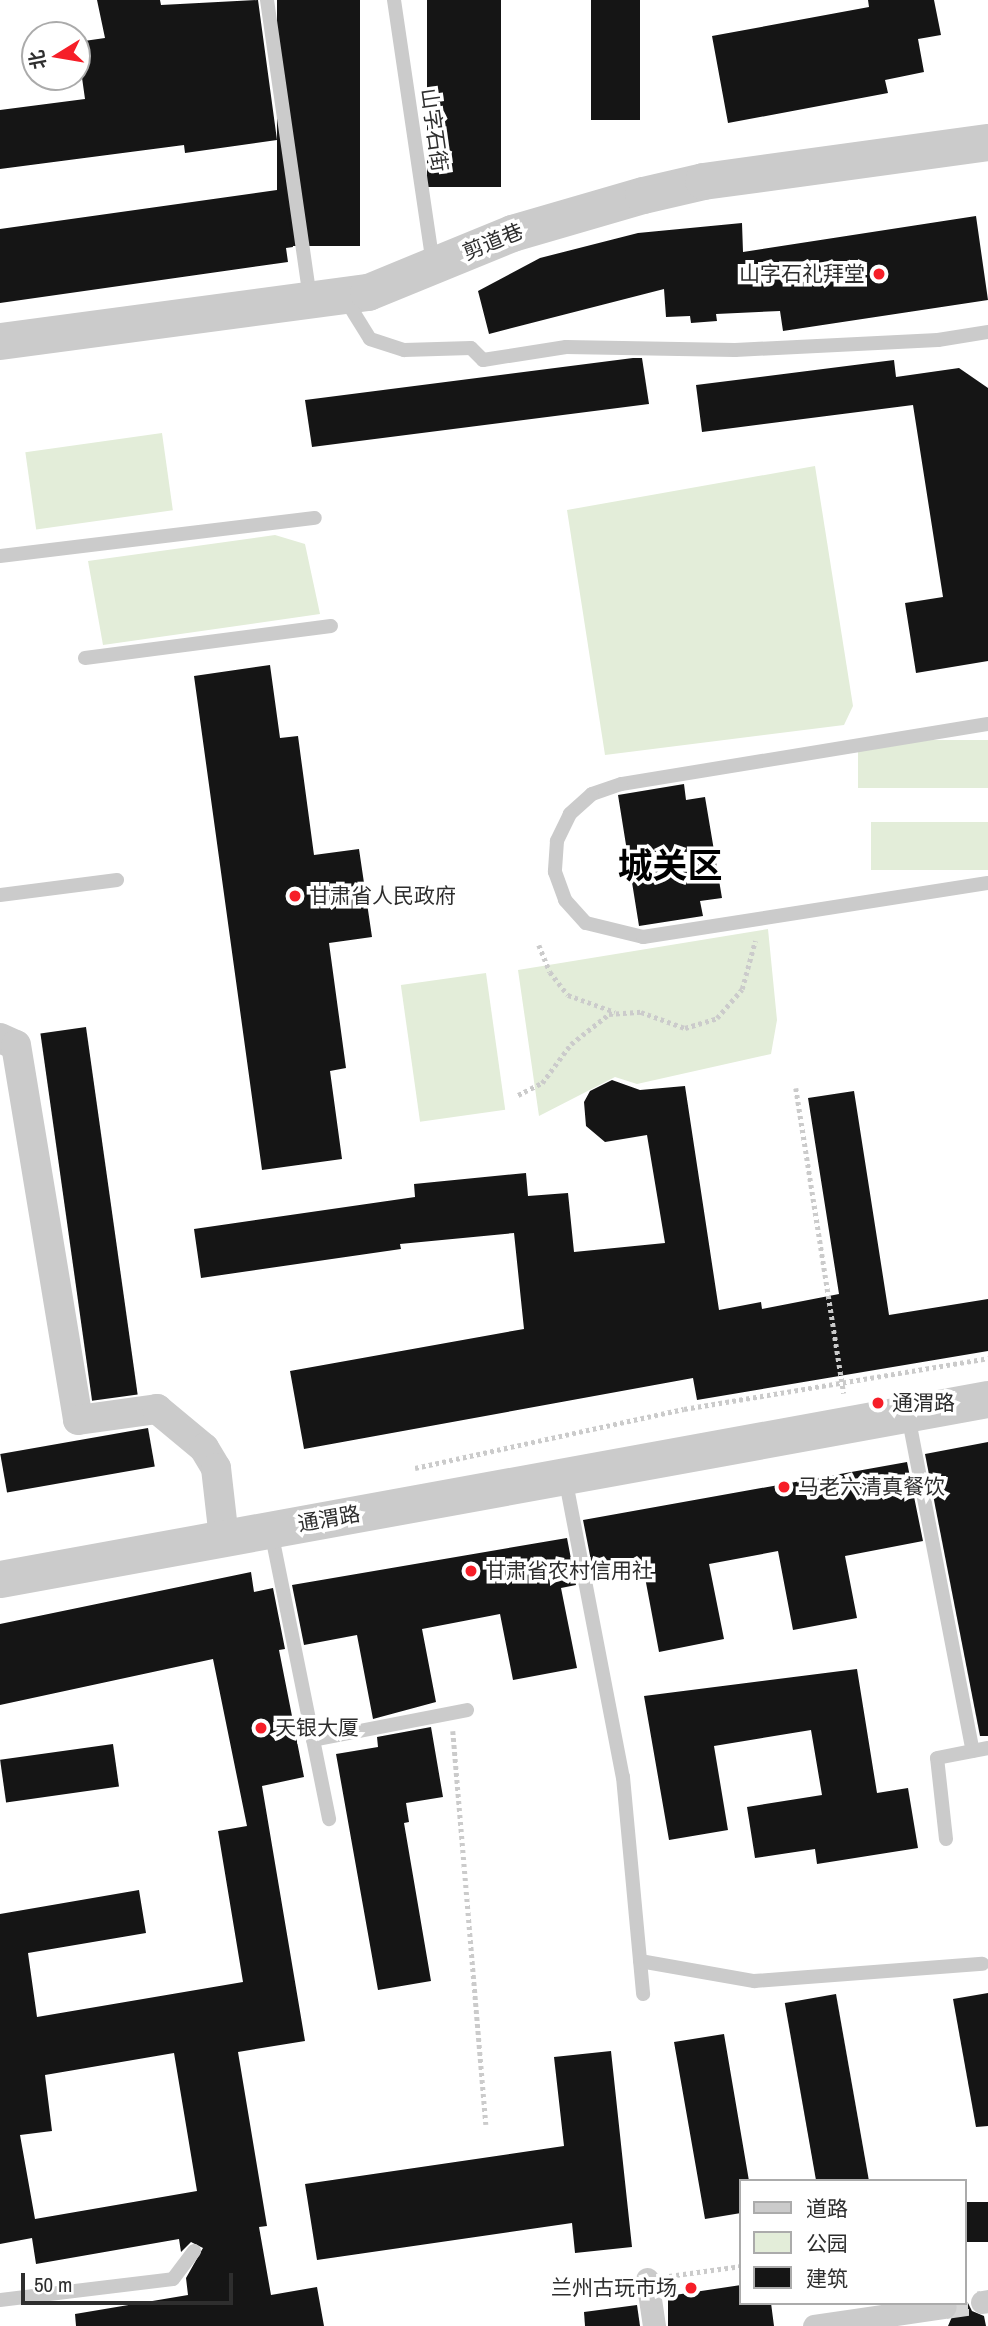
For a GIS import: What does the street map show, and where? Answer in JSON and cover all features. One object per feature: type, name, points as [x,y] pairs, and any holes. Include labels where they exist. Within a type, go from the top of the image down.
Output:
[{"type":"street","name":"剪道巷","points":[[0,341],[327,299],[433,266],[575,212],[703,181],[988,142]]},
{"type":"street","points":[[0,1038],[16,1045],[78,1420],[157,1409],[204,1448],[216,1468],[223,1538]]},
{"type":"street","name":"通渭路","points":[[0,1579],[988,1399]]},
{"type":"street","points":[[647,2279],[654,2326]]},
{"type":"street","points":[[814,2326],[945,2307]]},
{"type":"lane","points":[[267,0],[327,299],[370,339],[404,350],[471,348],[483,360],[566,346],[735,349],[938,340],[988,332]]},
{"type":"lane","name":"山字石街","points":[[394,0],[433,266]]},
{"type":"lane","points":[[0,556],[314,518]]},
{"type":"lane","points":[[85,657],[331,626]]},
{"type":"lane","points":[[988,724],[621,784],[592,794],[577,807],[557,841],[555,872],[565,900],[586,923],[613,934],[643,937],[988,883]]},
{"type":"lane","points":[[0,895],[117,880]]},
{"type":"lane","points":[[908,1414],[981,1749],[937,1758],[946,1839]]},
{"type":"lane","points":[[565,1475],[623,1777],[643,1994]]},
{"type":"lane","points":[[271,1530],[329,1819]]},
{"type":"lane","points":[[313,1740],[467,1710]]},
{"type":"lane","points":[[640,1961],[754,1981],[982,1964]]},
{"type":"lane","points":[[0,2300],[173,2279],[194,2251]]},
{"type":"path","points":[[540,945],[550,972],[568,995],[616,1012],[641,1012],[685,1028],[717,1018],[742,989],[760,919]]},
{"type":"path","points":[[518,1095],[542,1083],[589,1026],[616,1012]]},
{"type":"path","points":[[796,1088],[849,1424]]},
{"type":"path","points":[[411,1469],[842,1379],[988,1358]]},
{"type":"path","points":[[452,1713],[486,2125]]},
{"type":"path","points":[[647,2279],[740,2266]]},
{"type":"green space","points":[[162,433],[173,510],[36,529],[25,452]]},
{"type":"green space","points":[[815,466],[853,706],[844,725],[605,755],[567,510]]},
{"type":"green space","points":[[275,535],[305,544],[320,614],[103,645],[88,561]]},
{"type":"green space","points":[[858,740],[988,740],[988,788],[858,788]]},
{"type":"green space","points":[[871,822],[988,822],[988,870],[871,870]]},
{"type":"green space","points":[[768,929],[777,1020],[771,1054],[637,1084],[615,1077],[539,1116],[518,970]]},
{"type":"green space","points":[[486,973],[505,1110],[420,1122],[401,985]]},
{"type":"building","points":[[97,0],[160,0],[161,5],[258,0],[277,140],[185,153],[184,145],[0,169],[0,110],[85,99],[84,91],[91,91],[91,40],[105,38]]},
{"type":"building","points":[[277,0],[360,0],[360,246],[277,246]]},
{"type":"building","points":[[427,0],[501,0],[501,187],[427,187]]},
{"type":"building","points":[[591,0],[640,0],[640,120],[591,120]]},
{"type":"building","points":[[868,0],[934,0],[941,35],[918,39],[924,72],[885,80],[888,93],[728,123],[712,36],[869,7]]},
{"type":"building","points":[[284,189],[293,247],[286,248],[288,262],[0,303],[0,229]]},
{"type":"building","points":[[976,216],[988,300],[783,331],[780,311],[716,314],[717,321],[691,323],[690,316],[666,317],[664,289],[489,334],[478,291],[540,258],[638,233],[742,223],[743,252]]},
{"type":"building","points":[[642,358],[649,404],[312,447],[305,400]]},
{"type":"building","points":[[894,360],[896,377],[959,368],[988,388],[988,661],[916,673],[905,603],[943,597],[913,405],[702,432],[696,385]]},
{"type":"building","name":"甘肃省人民政府","points":[[270,665],[280,738],[298,736],[314,855],[359,849],[372,937],[329,943],[346,1068],[330,1071],[342,1159],[262,1170],[194,676]]},
{"type":"building","points":[[684,784],[686,800],[705,797],[722,898],[700,901],[703,916],[639,926],[618,795]]},
{"type":"building","points":[[86,1027],[138,1394],[92,1401],[40,1033]]},
{"type":"building","points":[[612,1080],[640,1090],[685,1086],[719,1310],[761,1302],[762,1309],[839,1294],[808,1098],[854,1091],[889,1315],[988,1299],[988,1351],[697,1400],[693,1378],[304,1449],[290,1371],[524,1329],[514,1233],[400,1244],[401,1249],[201,1278],[194,1229],[415,1197],[414,1184],[526,1173],[528,1196],[568,1193],[574,1252],[665,1243],[647,1135],[605,1142],[586,1126],[584,1102],[590,1091]]},
{"type":"building","points":[[148,1428],[155,1466],[7,1492],[0,1454]]},
{"type":"building","points":[[988,1442],[988,1736],[980,1736],[925,1454]]},
{"type":"building","points":[[907,1462],[923,1541],[845,1556],[857,1618],[793,1630],[778,1551],[709,1564],[724,1639],[659,1652],[644,1572],[595,1581],[583,1520]]},
{"type":"building","points":[[567,1538],[576,1585],[561,1588],[577,1668],[513,1680],[500,1614],[422,1629],[436,1702],[373,1719],[357,1635],[304,1645],[292,1585]]},
{"type":"building","points":[[251,1572],[254,1592],[273,1588],[285,1649],[279,1650],[304,1777],[262,1786],[305,2041],[238,2052],[267,2226],[259,2227],[271,2295],[317,2287],[324,2326],[76,2326],[75,2314],[188,2295],[186,2278],[203,2248],[191,2242],[181,2252],[179,2239],[36,2264],[32,2238],[0,2244],[0,1914],[139,1890],[146,1933],[28,1953],[37,2017],[243,1982],[218,1831],[247,1826],[213,1659],[0,1705],[0,1624]],"holes":[[[174,2053],[197,2191],[35,2219],[20,2135],[52,2131],[45,2075]]]},
{"type":"building","points":[[857,1669],[877,1793],[908,1788],[918,1848],[817,1864],[815,1849],[755,1858],[747,1807],[822,1795],[811,1730],[714,1746],[728,1830],[669,1840],[644,1696]]},
{"type":"building","points":[[431,1727],[443,1797],[406,1803],[409,1822],[404,1823],[431,1981],[378,1990],[336,1754],[378,1747],[377,1737]]},
{"type":"building","points":[[113,1744],[119,1787],[6,1802],[0,1760]]},
{"type":"building","points":[[988,1993],[988,2126],[976,2127],[953,1999]]},
{"type":"building","points":[[836,1994],[869,2179],[816,2179],[785,2003]]},
{"type":"building","points":[[724,2034],[749,2179],[740,2179],[740,2213],[705,2219],[674,2042]]},
{"type":"building","points":[[611,2051],[632,2247],[575,2253],[572,2223],[317,2260],[305,2184],[564,2146],[554,2057]]},
{"type":"building","points":[[967,2202],[988,2202],[988,2242],[967,2242]]},
{"type":"building","points":[[740,2285],[740,2305],[771,2305],[774,2326],[668,2326],[668,2296]]},
{"type":"building","points":[[968,2303],[972,2311],[984,2316],[986,2326],[948,2326],[957,2305]]},
{"type":"building","points":[[637,2305],[640,2326],[585,2326],[584,2312]]},
{"type":"tunnel","points":[[967,2304],[982,2302]]},
{"type":"tunnel","points":[[945,2307],[960,2305]]},
{"type":"place","name":"山字石礼拜堂","points":[[879,274]]},
{"type":"place","name":"甘肃省人民政府","points":[[295,896]]},
{"type":"place","name":"通渭路","points":[[878,1403]]},
{"type":"place","name":"马老六清真餐饮","points":[[784,1487]]},
{"type":"place","name":"甘肃省农村信用社","points":[[471,1571]]},
{"type":"place","name":"天银大厦","points":[[261,1728]]},
{"type":"place","name":"兰州古玩市场","points":[[691,2288]]},
{"type":"district","name":"城关区","points":[[670,866]]}]
